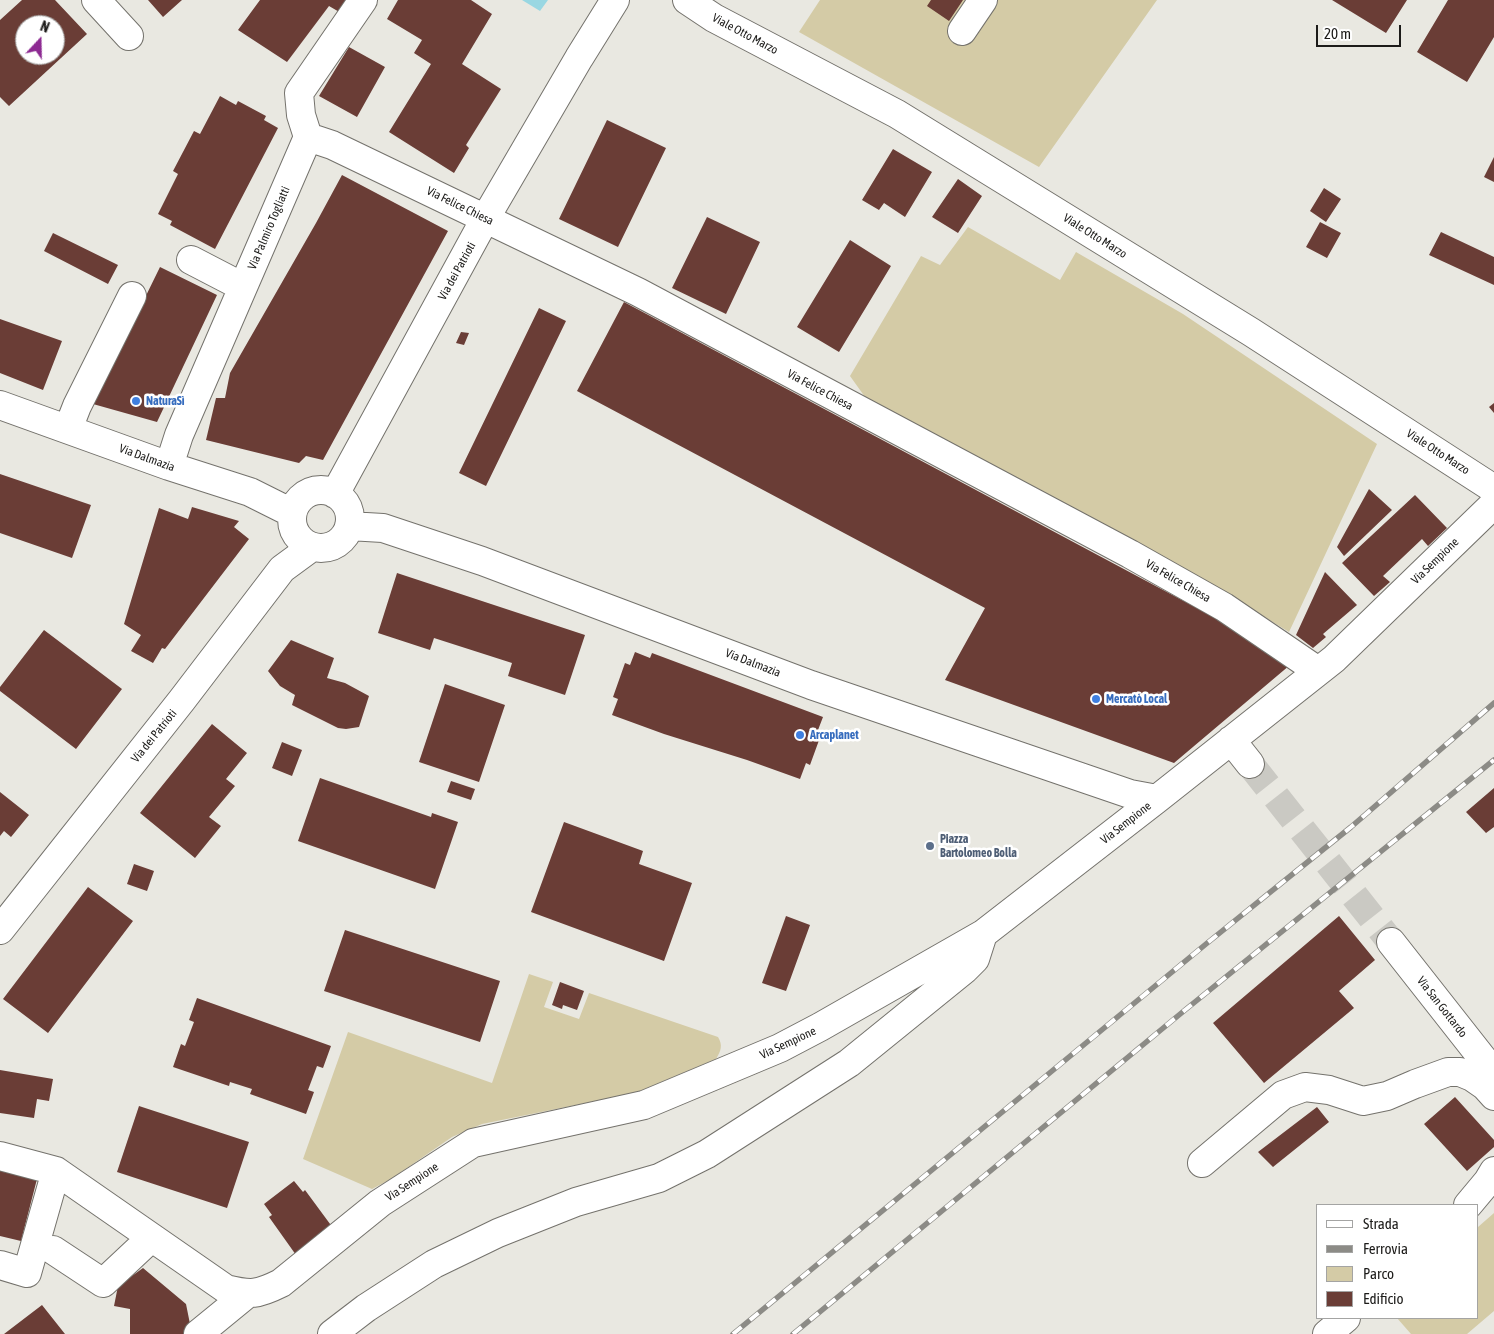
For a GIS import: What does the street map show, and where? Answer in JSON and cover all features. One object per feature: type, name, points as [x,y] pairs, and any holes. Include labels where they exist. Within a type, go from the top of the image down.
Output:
[{"type":"street","points":[[96,0],[128,36]]},
{"type":"street","points":[[308,137],[301,115],[299,93],[363,0]]},
{"type":"street","name":"Via dei Patrioti","points":[[335,494],[485,219],[615,0]]},
{"type":"street","name":"Viale Otto Marzo","points":[[687,0],[714,18],[906,119],[1251,332],[1494,489]]},
{"type":"street","points":[[962,31],[983,0]]},
{"type":"street","name":"Via Felice Chiesa","points":[[308,137],[332,145],[638,292],[1130,554],[1224,607],[1318,671]]},
{"type":"street","name":"Via Palmiro Togliatti","points":[[170,466],[179,435],[308,137]]},
{"type":"street","points":[[191,260],[243,287]]},
{"type":"street","points":[[68,429],[77,406],[132,296]]},
{"type":"street","name":"Via Dalmazia","points":[[0,404],[170,466],[250,492],[292,513]]},
{"type":"street","points":[[318,490],[335,494],[348,508],[349,526],[345,535],[339,542],[322,548],[312,547],[302,542],[295,534],[292,523],[292,513],[295,504],[309,492],[318,490]]},
{"type":"street","name":"Via Sempione","points":[[247,1294],[265,1290],[280,1283],[380,1203],[473,1143],[644,1105],[780,1048],[983,934],[1334,658],[1494,504]]},
{"type":"street","name":"Via Dalmazia","points":[[349,526],[383,528],[482,560],[811,685],[1130,794],[1157,799]]},
{"type":"street","name":"Via dei Patrioti","points":[[0,930],[182,700],[282,569],[312,547]]},
{"type":"street","points":[[1231,740],[1250,764]]},
{"type":"street","points":[[332,1334],[366,1308],[434,1264],[498,1233],[576,1202],[659,1178],[707,1154],[857,1057],[965,969],[975,959],[983,934]]},
{"type":"street","name":"Via San Gottardo","points":[[1390,942],[1494,1073]]},
{"type":"street","points":[[1202,1163],[1283,1095],[1305,1088],[1329,1090],[1363,1101],[1387,1096],[1448,1072],[1460,1072],[1472,1076],[1494,1096]]},
{"type":"street","points":[[0,1156],[56,1171],[226,1289],[247,1294]]},
{"type":"street","points":[[0,1265],[27,1273],[56,1171]]},
{"type":"street","points":[[1469,1204],[1494,1171]]},
{"type":"street","points":[[54,1250],[103,1283],[151,1238]]},
{"type":"street","points":[[198,1334],[247,1294]]},
{"type":"street","points":[[1327,1334],[1345,1319]]},
{"type":"green space","points":[[820,0],[1157,0],[1039,167],[799,32]]},
{"type":"green space","points":[[968,227],[1060,280],[1076,252],[1183,314],[1377,444],[1289,632],[1253,610],[870,404],[850,376],[921,256],[940,265]]},
{"type":"green space","points":[[529,974],[553,982],[544,1007],[579,1019],[589,993],[718,1037],[721,1045],[719,1053],[716,1059],[635,1093],[482,1124],[452,1137],[391,1179],[372,1189],[303,1159],[348,1032],[492,1083]]},
{"type":"green space","points":[[1494,1213],[1494,1311],[1467,1334],[1411,1334],[1398,1319],[1479,1319],[1479,1226]]},
{"type":"water","points":[[522,0],[548,0],[540,11]]},
{"type":"building","points":[[22,0],[55,0],[87,34],[65,54],[65,15],[15,15],[15,65],[53,65],[9,106],[0,97],[0,20]]},
{"type":"building","points":[[148,0],[182,0],[163,17]]},
{"type":"building","points":[[260,0],[350,0],[341,13],[329,6],[287,62],[238,30]]},
{"type":"building","points":[[398,0],[471,0],[492,14],[462,64],[501,89],[466,145],[469,148],[454,173],[389,132],[431,64],[414,53],[422,40],[387,19]]},
{"type":"building","points":[[931,0],[963,0],[949,21],[927,6]]},
{"type":"building","points":[[1332,0],[1407,0],[1386,33]]},
{"type":"building","points":[[1448,0],[1494,0],[1494,37],[1467,82],[1417,52]]},
{"type":"building","points":[[349,47],[385,67],[357,117],[319,96]]},
{"type":"building","points":[[220,96],[236,105],[238,101],[266,116],[264,120],[278,128],[215,249],[170,225],[172,221],[158,214],[178,174],[173,171],[194,131],[200,134]]},
{"type":"building","points":[[607,120],[666,148],[618,247],[559,219]]},
{"type":"building","points":[[893,149],[932,172],[905,217],[884,203],[879,210],[862,200]]},
{"type":"building","points":[[1494,157],[1494,182],[1484,177]]},
{"type":"building","points":[[342,175],[448,231],[323,460],[306,456],[299,463],[206,440],[216,398],[225,398],[230,373]]},
{"type":"building","points":[[958,179],[982,196],[958,233],[932,217]]},
{"type":"building","points":[[1324,188],[1341,199],[1326,222],[1310,211]]},
{"type":"building","points":[[707,217],[760,242],[726,314],[672,288]]},
{"type":"building","points":[[1320,222],[1341,233],[1327,258],[1306,247]]},
{"type":"building","points":[[1441,232],[1494,257],[1494,285],[1429,255]]},
{"type":"building","points":[[53,233],[118,265],[108,284],[44,251]]},
{"type":"building","points":[[850,240],[891,266],[839,352],[797,327]]},
{"type":"building","points":[[160,267],[217,295],[157,422],[93,404]]},
{"type":"building","points":[[624,302],[1253,638],[1290,665],[1174,763],[945,680],[985,608],[577,391]]},
{"type":"building","points":[[539,308],[566,321],[486,486],[459,473]]},
{"type":"building","points":[[0,319],[62,341],[43,390],[0,373]]},
{"type":"building","points":[[461,332],[469,333],[464,345],[456,343]]},
{"type":"building","points":[[1494,403],[1494,413],[1489,407]]},
{"type":"building","points":[[0,474],[91,505],[72,558],[0,533]]},
{"type":"building","points":[[1369,489],[1392,510],[1344,556],[1337,547]]},
{"type":"building","points":[[1415,495],[1447,528],[1428,546],[1422,539],[1383,576],[1390,582],[1374,596],[1342,563]]},
{"type":"building","points":[[192,507],[239,521],[234,527],[249,539],[165,649],[162,648],[153,663],[131,651],[141,635],[124,624],[159,508],[188,519]]},
{"type":"building","points":[[1325,572],[1357,605],[1323,634],[1326,637],[1313,648],[1296,635]]},
{"type":"building","points":[[397,573],[585,635],[565,695],[508,676],[512,663],[434,638],[430,650],[378,633]]},
{"type":"building","points":[[44,630],[122,689],[76,749],[0,691],[0,687]]},
{"type":"building","points":[[291,640],[334,658],[327,678],[345,683],[369,696],[359,727],[338,728],[292,705],[295,695],[280,686],[268,671]]},
{"type":"building","points":[[635,652],[650,658],[652,653],[823,717],[818,730],[822,732],[810,765],[806,763],[800,779],[612,715],[618,699],[613,697],[625,663],[630,665]]},
{"type":"building","points":[[445,684],[505,705],[479,782],[419,762]]},
{"type":"building","points":[[212,724],[247,753],[226,779],[235,786],[209,817],[221,826],[195,858],[140,813]]},
{"type":"building","points":[[282,742],[302,750],[292,776],[272,768]]},
{"type":"building","points":[[320,778],[431,817],[432,813],[458,822],[435,889],[298,841]]},
{"type":"building","points":[[451,781],[475,789],[471,800],[447,792]]},
{"type":"building","points":[[1494,788],[1494,827],[1486,833],[1466,812]]},
{"type":"building","points":[[0,792],[29,815],[11,837],[4,831],[0,836]]},
{"type":"building","points":[[564,822],[643,851],[639,864],[692,883],[664,961],[531,912]]},
{"type":"building","points":[[134,864],[154,871],[147,891],[127,884]]},
{"type":"building","points":[[88,887],[133,921],[48,1033],[3,999]]},
{"type":"building","points":[[786,916],[810,925],[786,991],[762,983]]},
{"type":"building","points":[[1339,916],[1375,960],[1339,991],[1354,1008],[1264,1083],[1213,1023]]},
{"type":"building","points":[[345,930],[500,981],[480,1042],[324,991]]},
{"type":"building","points":[[560,982],[584,991],[577,1010],[563,1005],[562,1009],[552,1005]]},
{"type":"building","points":[[197,998],[331,1046],[323,1068],[317,1066],[308,1090],[314,1092],[306,1114],[250,1094],[252,1089],[230,1082],[229,1086],[173,1067],[181,1044],[185,1046],[194,1022],[189,1020]]},
{"type":"building","points":[[0,1070],[53,1079],[49,1101],[37,1099],[34,1118],[0,1113]]},
{"type":"building","points":[[1455,1097],[1494,1140],[1494,1147],[1467,1171],[1424,1124]]},
{"type":"building","points":[[139,1106],[249,1142],[227,1208],[117,1172]]},
{"type":"building","points":[[1317,1107],[1329,1122],[1273,1167],[1258,1152]]},
{"type":"building","points":[[0,1168],[37,1179],[21,1241],[0,1236]]},
{"type":"building","points":[[294,1181],[303,1192],[305,1190],[333,1228],[296,1255],[269,1217],[272,1215],[264,1204]]},
{"type":"building","points":[[143,1268],[186,1304],[191,1329],[184,1334],[130,1334],[130,1309],[114,1306],[118,1286]]},
{"type":"building","points":[[42,1305],[65,1334],[4,1334]]},
{"type":"tunnel","points":[[1250,764],[1391,942]]},
{"type":"railway","points":[[733,1334],[1206,944],[1351,827],[1494,703]]},
{"type":"railway","points":[[793,1334],[1185,1010],[1494,760]]},
{"type":"place","name":"NaturaSì","points":[[136,401]]},
{"type":"place","name":"Mercatò Local","points":[[1096,699]]},
{"type":"place","name":"Arcaplanet","points":[[800,735]]},
{"type":"place","name":"Piazza Bartolomeo Bolla","points":[[930,846]]}]
